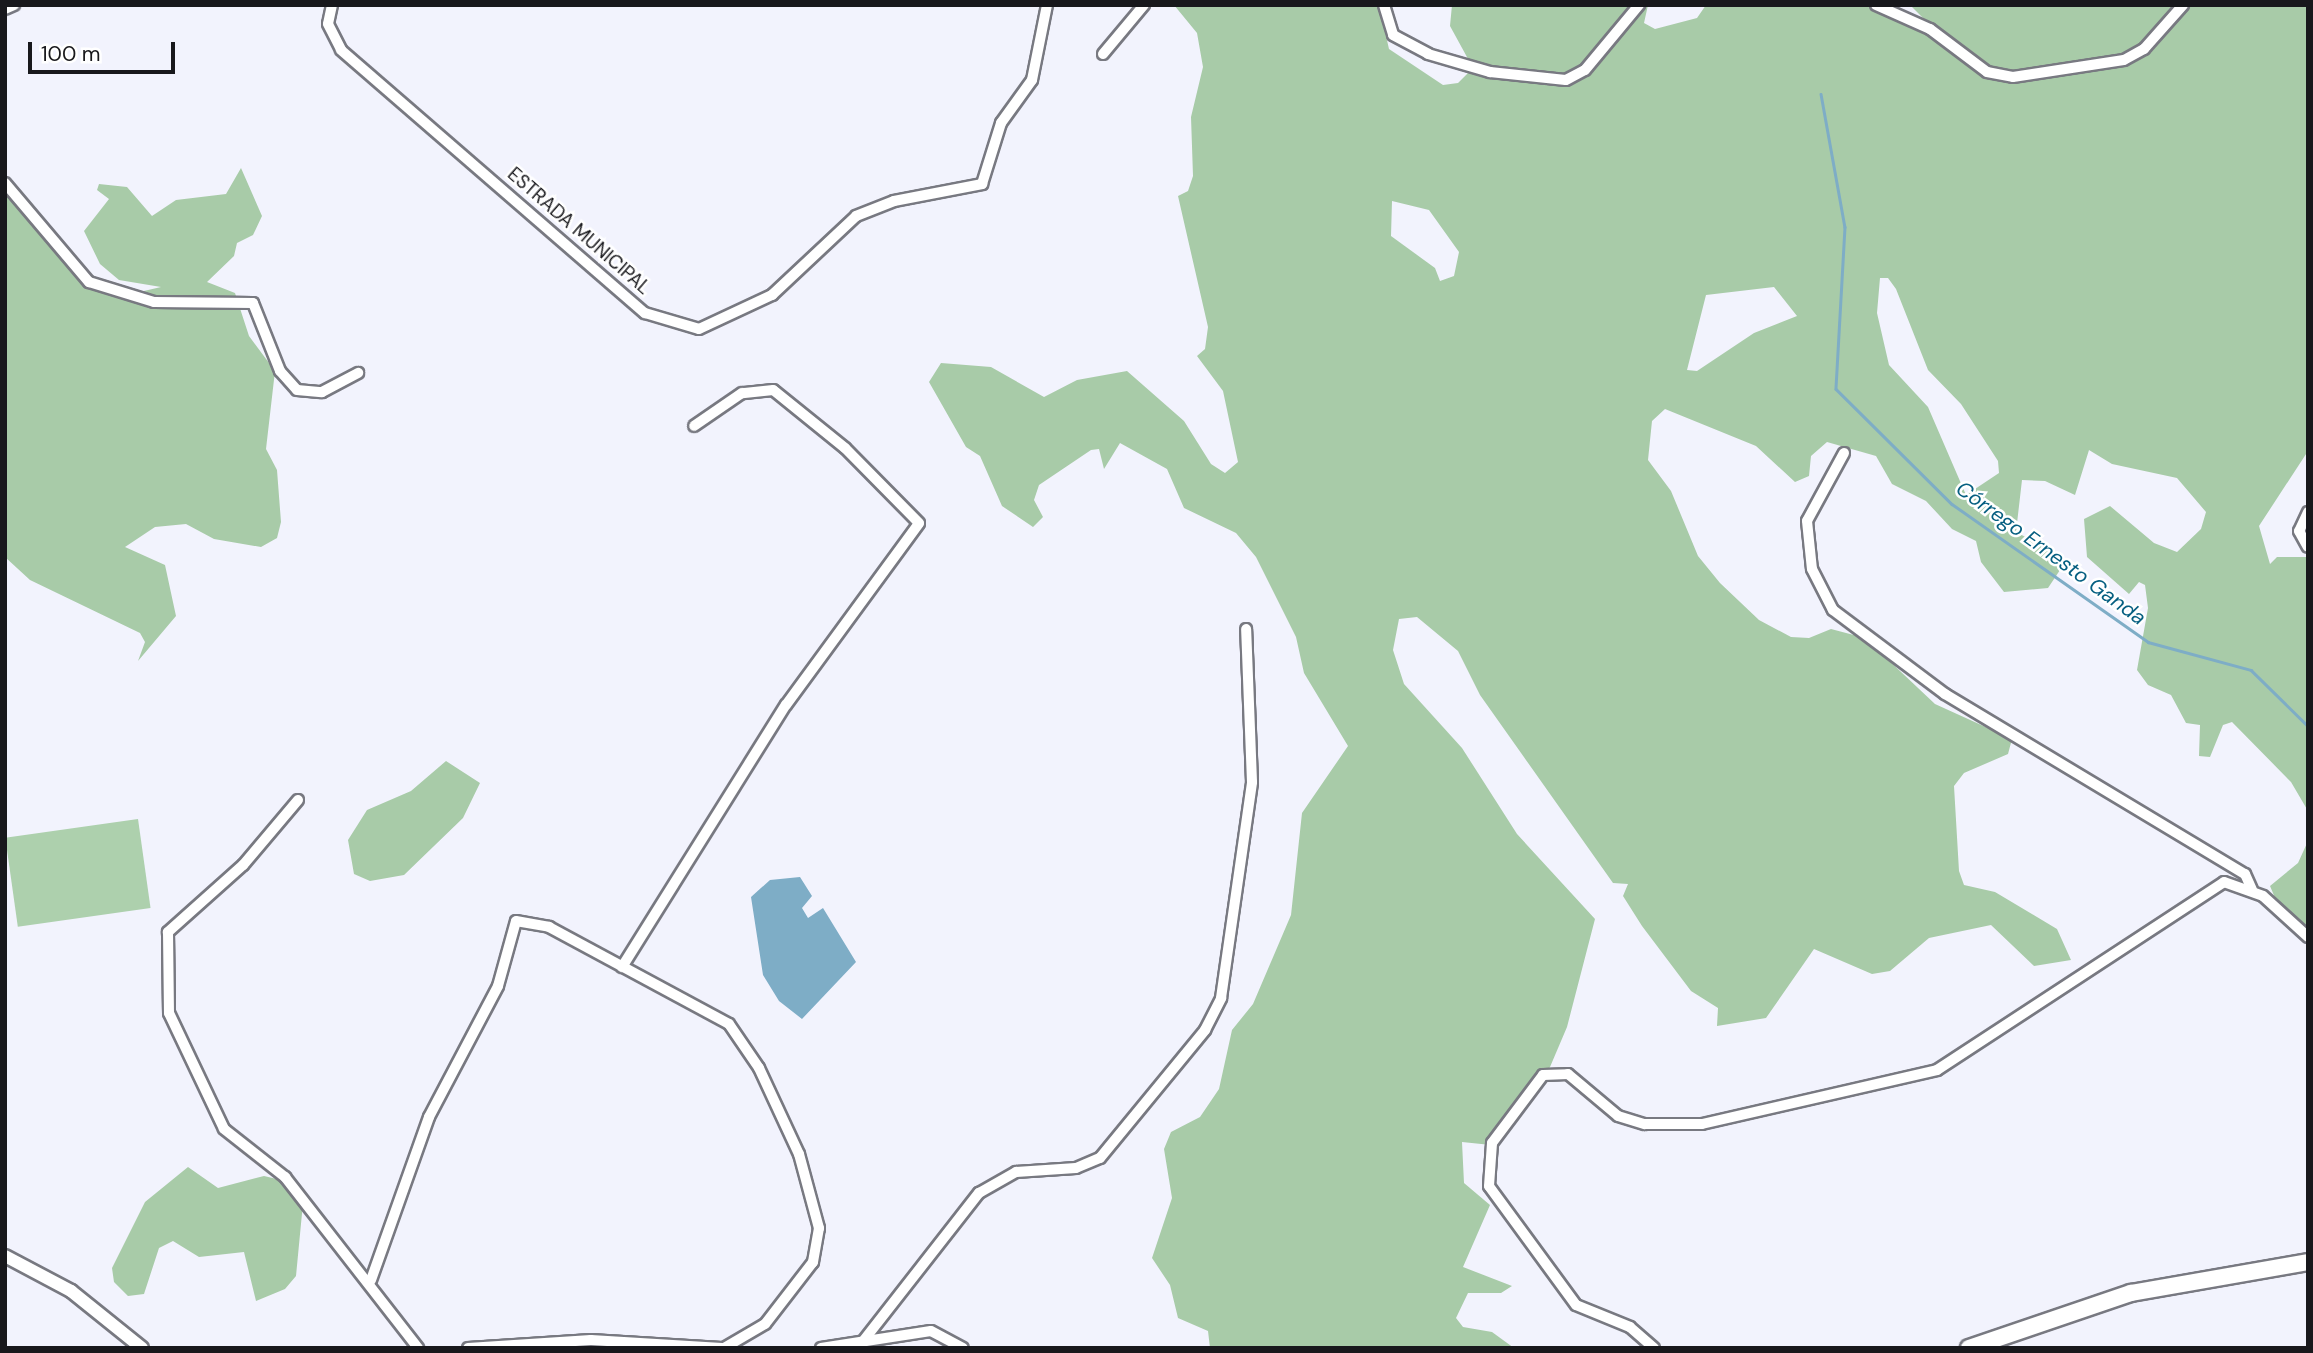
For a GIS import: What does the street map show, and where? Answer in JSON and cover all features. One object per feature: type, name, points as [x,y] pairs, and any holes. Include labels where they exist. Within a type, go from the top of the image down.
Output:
[{"type":"main road","points":[[1969,1348],[2131,1293],[2308,1262]]},
{"type":"street","points":[[5,9],[14,5]]},
{"type":"street","name":"ESTRADA MUNICIPAL","points":[[332,5],[328,24],[341,50],[645,313],[699,330],[772,295],[856,216],[894,201],[982,184],[1001,123],[1032,80],[1047,5]]},
{"type":"street","points":[[1103,54],[1144,5]]},
{"type":"street","points":[[1384,5],[1394,35],[1428,54],[1490,72],[1566,80],[1585,70],[1639,5]]},
{"type":"street","points":[[1877,5],[1930,29],[1987,72],[2013,77],[2124,60],[2144,49],[2183,5]]},
{"type":"street","points":[[5,183],[89,282],[154,302],[253,303],[280,371],[297,390],[323,391],[358,373]]},
{"type":"street","points":[[622,967],[786,705],[919,523],[845,447],[773,390],[741,393],[694,426]]},
{"type":"street","points":[[1844,453],[1807,521],[1812,569],[1833,610],[1945,694],[2245,874],[2252,890],[2308,937]]},
{"type":"street","points":[[2308,512],[2300,531],[2308,547]]},
{"type":"street","points":[[864,1340],[979,1194],[1016,1172],[1076,1168],[1100,1158],[1205,1030],[1221,998],[1252,782],[1246,629]]},
{"type":"street","points":[[298,800],[243,865],[168,932],[169,1013],[224,1129],[285,1177],[371,1280],[418,1348]]},
{"type":"street","points":[[1654,1348],[1630,1327],[1576,1305],[1489,1186],[1492,1143],[1543,1075],[1559,1070],[1618,1116],[1674,1127],[1916,1079],[1958,1058],[2217,886],[2252,890]]},
{"type":"street","points":[[371,1280],[429,1117],[498,986],[516,921],[561,930],[622,967],[702,1004],[746,1044],[799,1154],[812,1198],[819,1238],[802,1281],[765,1324],[723,1348],[591,1340],[468,1348]]},
{"type":"street","points":[[5,1256],[81,1298],[142,1348]]},
{"type":"street","points":[[821,1348],[931,1331],[963,1348]]},
{"type":"green space","points":[[1174,5],[1379,5],[1389,49],[1443,85],[1458,83],[1473,68],[1450,26],[1452,5],[1648,5],[1644,23],[1655,29],[1697,18],[1706,5],[1882,5],[1930,25],[1910,5],[2308,5],[2308,451],[2259,526],[2270,564],[2277,557],[2308,557],[2308,811],[2291,782],[2232,722],[2223,725],[2210,757],[2199,756],[2200,725],[2186,723],[2171,695],[2148,685],[2137,670],[2148,608],[2145,585],[2139,582],[2129,594],[2087,557],[2084,519],[2110,506],[2154,543],[2177,552],[2201,529],[2206,512],[2177,478],[2112,464],[2089,450],[2075,495],[2045,481],[2022,480],[2016,532],[2062,556],[2064,564],[2048,588],[2004,592],[1981,562],[1976,541],[1952,529],[1926,501],[1892,484],[1876,456],[1827,442],[1811,456],[1809,476],[1795,482],[1756,446],[1665,409],[1652,421],[1648,460],[1671,491],[1698,556],[1720,583],[1759,620],[1791,637],[1809,638],[1831,629],[1865,638],[1935,704],[2012,739],[2008,754],[1964,773],[1954,786],[1959,871],[1964,885],[1995,892],[2057,929],[2071,960],[2034,966],[1991,925],[1929,938],[1890,971],[1872,974],[1814,949],[1766,1018],[1717,1026],[1718,1008],[1691,991],[1642,926],[1623,896],[1628,884],[1613,883],[1480,695],[1458,651],[1417,617],[1399,619],[1393,650],[1404,684],[1462,748],[1517,834],[1595,919],[1567,1027],[1550,1067],[1491,1145],[1462,1142],[1464,1183],[1490,1205],[1463,1267],[1512,1286],[1501,1293],[1468,1293],[1456,1318],[1463,1327],[1492,1332],[1514,1348],[1210,1348],[1208,1331],[1178,1318],[1170,1285],[1152,1258],[1172,1198],[1164,1149],[1171,1132],[1200,1117],[1219,1089],[1232,1030],[1253,1004],[1291,915],[1302,813],[1348,746],[1304,673],[1296,637],[1256,557],[1236,533],[1184,508],[1167,469],[1120,443],[1104,469],[1099,449],[1091,450],[1039,485],[1034,500],[1043,517],[1033,527],[1002,506],[980,456],[966,447],[929,382],[941,363],[991,367],[1044,397],[1077,380],[1127,371],[1184,421],[1211,464],[1225,473],[1238,462],[1223,391],[1197,356],[1205,349],[1208,327],[1178,196],[1188,191],[1193,176],[1191,117],[1203,67],[1197,33]],"holes":[[[1392,201],[1429,210],[1459,252],[1454,276],[1440,281],[1435,268],[1391,236]],[[1880,278],[1888,278],[1896,289],[1928,370],[1961,404],[1998,461],[1999,473],[1966,495],[1928,407],[1889,365],[1877,313]],[[1774,287],[1797,316],[1754,333],[1697,371],[1687,370],[1706,295]]]},
{"type":"green space","points":[[241,168],[262,216],[253,235],[237,243],[234,256],[207,282],[235,293],[249,336],[275,371],[266,449],[277,470],[281,522],[277,538],[261,547],[214,539],[186,524],[155,527],[125,547],[165,565],[176,616],[138,661],[145,642],[140,633],[30,580],[5,557],[5,181],[81,273],[131,294],[161,287],[119,280],[100,264],[84,231],[109,199],[97,190],[99,184],[127,187],[152,216],[176,200],[226,194]]},
{"type":"green space","points":[[446,761],[480,783],[463,818],[404,875],[370,881],[354,874],[348,840],[367,810],[411,791]]},
{"type":"green space","points":[[138,819],[151,908],[18,927],[5,838]]},
{"type":"green space","points":[[2308,841],[2308,945],[2287,926],[2270,886],[2298,863]]},
{"type":"green space","points":[[188,1167],[218,1188],[264,1176],[281,1180],[303,1203],[296,1276],[285,1289],[256,1301],[244,1252],[199,1257],[173,1241],[159,1248],[144,1294],[128,1296],[114,1282],[112,1268],[145,1202]]},
{"type":"water","points":[[800,877],[812,896],[802,908],[808,918],[823,908],[856,962],[802,1019],[779,1001],[763,975],[751,897],[770,880]]},
{"type":"waterway","name":"Córrego Ernesto Ganda","points":[[1821,94],[1845,227],[1836,389],[1952,504],[2148,642],[2251,670],[2308,726]]}]
